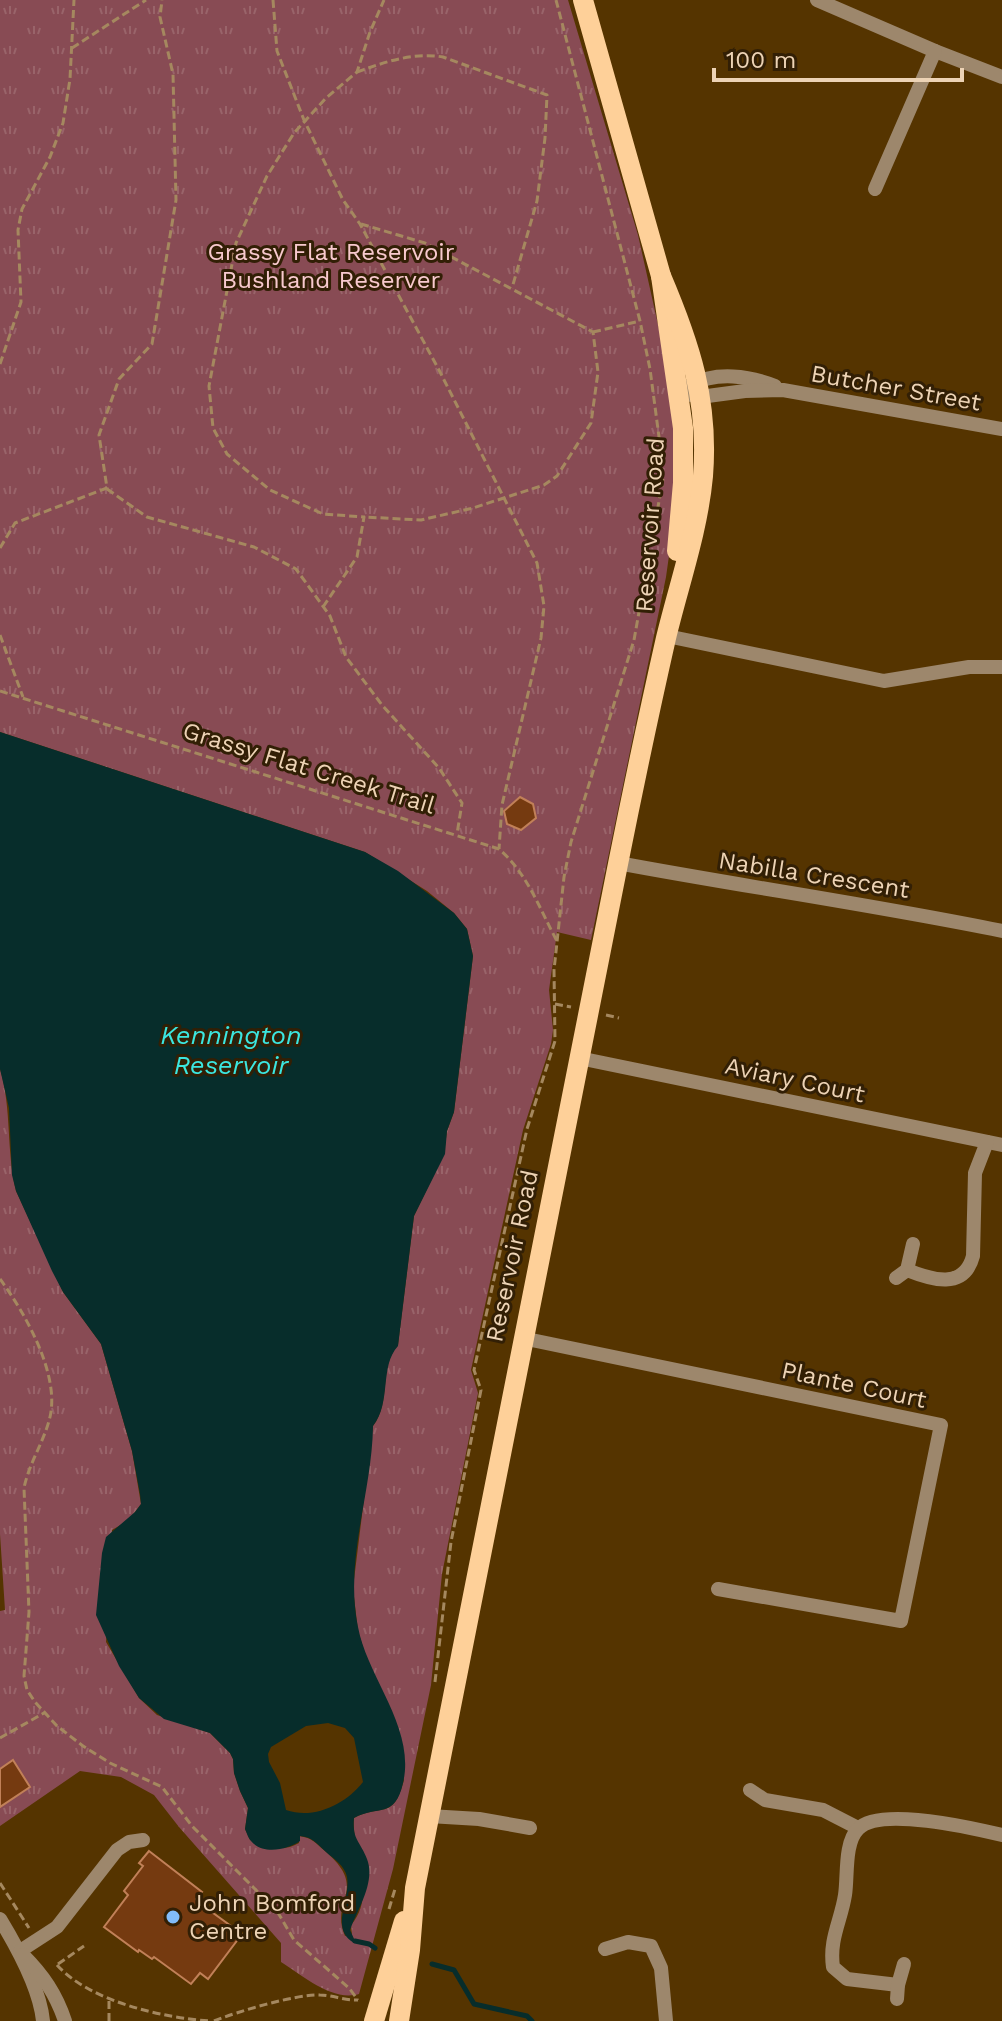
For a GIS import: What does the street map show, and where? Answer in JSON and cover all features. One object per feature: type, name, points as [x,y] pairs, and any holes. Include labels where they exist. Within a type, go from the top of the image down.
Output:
[{"type":"main road","name":"Reservoir Road","points":[[374,2021],[407,1883],[429,1816],[522,1338],[667,636],[683,483],[683,428],[692,390],[583,0]]},
{"type":"main road","name":"Reservoir Road","points":[[399,2021],[410,1950],[407,1883]]},
{"type":"street","points":[[817,0],[1002,77]]},
{"type":"street","points":[[875,189],[935,51]]},
{"type":"street","name":"Butcher Street","points":[[692,390],[745,377],[783,390],[1002,429]]},
{"type":"street","points":[[667,636],[884,681],[969,667],[1002,667]]},
{"type":"street","name":"Nabilla Crescent","points":[[618,863],[882,907],[1002,931]]},
{"type":"street","name":"Aviary Court","points":[[579,1058],[995,1144]]},
{"type":"street","points":[[913,1244],[902,1274],[951,1280],[959,1278],[971,1265],[975,1173],[995,1144]]},
{"type":"street","name":"Plante Court","points":[[522,1338],[941,1425],[901,1621],[718,1589]]},
{"type":"street","points":[[750,1790],[765,1800],[823,1810],[858,1828]]},
{"type":"street","points":[[429,1816],[479,1819],[530,1828]]},
{"type":"street","points":[[904,1964],[898,1992],[847,1979],[833,1967],[830,1950],[845,1898],[850,1843],[858,1828],[876,1819],[951,1823],[1002,1835]]},
{"type":"street","points":[[20,1951],[57,1927],[117,1850],[129,1842],[143,1840]]},
{"type":"street","points":[[0,1919],[20,1951],[42,1974],[65,2021]]},
{"type":"street","points":[[605,1949],[628,1942],[651,1946],[661,1968],[666,2021]]},
{"type":"street","points":[[20,1951],[43,2021]]},
{"type":"path","points":[[0,364],[21,302],[18,230],[22,209],[50,157],[63,123],[74,0]]},
{"type":"path","points":[[72,48],[146,0]]},
{"type":"path","points":[[162,0],[160,17],[173,74],[176,200],[152,344],[119,379],[99,435],[107,488],[147,517],[254,547],[296,569],[330,616],[346,657],[382,705],[439,768],[462,803],[457,834]]},
{"type":"path","points":[[273,0],[277,51],[305,121],[343,200],[360,224],[537,563],[544,606],[541,638],[502,805],[499,849]]},
{"type":"path","points":[[357,72],[384,0]]},
{"type":"path","points":[[435,1686],[445,1580],[481,1390],[474,1370],[527,1129],[555,1041],[557,1011],[553,991],[564,877],[571,842],[634,640],[664,475],[650,369],[640,321],[556,0]]},
{"type":"path","points":[[512,288],[537,201],[547,95],[443,57],[429,55],[393,60],[357,72],[326,98],[294,133],[267,176],[236,243],[209,386],[213,428],[227,454],[270,490],[323,514],[421,520],[473,508],[544,485],[557,476],[591,423],[598,372],[593,332]]},
{"type":"path","points":[[360,224],[425,243],[593,332],[640,321]]},
{"type":"path","points":[[0,548],[15,523],[107,488]]},
{"type":"path","points":[[323,607],[357,557],[364,517]]},
{"type":"path","points":[[0,635],[23,697]]},
{"type":"path","name":"Grassy Flat Creek Trail","points":[[0,691],[499,849],[513,861],[528,883],[558,943]]},
{"type":"path","points":[[0,1279],[34,1337],[50,1386],[50,1419],[27,1471],[24,1505],[29,1612],[24,1676],[27,1690],[44,1713],[68,1736],[92,1752],[162,1787],[192,1826],[277,1911],[294,1940],[359,1999],[314,1995],[233,2013],[212,2021],[109,2000],[75,1983],[57,1965],[84,1946]]},
{"type":"path","points":[[0,1738],[44,1713]]},
{"type":"path","points":[[0,1883],[37,1942]]},
{"type":"path","points":[[389,1908],[407,1883]]},
{"type":"path","points":[[109,2000],[109,2021]]},
{"type":"green space","name":"Grassy Flat Reservoir Bushland Reserver","points":[[0,0],[568,0],[638,235],[674,396],[676,506],[666,577],[591,940],[557,932],[549,990],[553,1030],[551,1044],[523,1130],[471,1370],[478,1393],[442,1574],[431,1685],[393,1869],[359,1994],[328,1991],[281,1962],[281,1943],[154,1795],[121,1777],[80,1771],[0,1826],[0,1611],[5,1610],[0,1534],[0,1069],[16,1191],[63,1292],[101,1344],[132,1451],[141,1504],[129,1520],[112,1530],[106,1642],[139,1698],[157,1715],[210,1733],[230,1753],[234,1773],[248,1808],[245,1829],[250,1840],[281,1848],[293,1846],[299,1843],[299,1836],[304,1837],[316,1843],[338,1864],[347,1885],[341,1913],[345,1936],[352,1934],[351,1925],[359,1913],[362,1900],[362,1873],[354,1818],[391,1806],[404,1780],[358,1631],[353,1588],[373,1426],[382,1406],[388,1364],[398,1345],[414,1216],[444,1154],[447,1131],[454,1112],[473,956],[467,929],[454,913],[427,891],[365,852],[0,732]]},
{"type":"water","name":"Kennington Reservoir","points":[[0,732],[365,852],[398,871],[454,913],[467,929],[473,956],[454,1112],[447,1131],[445,1154],[414,1216],[398,1346],[392,1354],[382,1406],[373,1426],[356,1551],[354,1576],[358,1627],[363,1646],[397,1723],[405,1763],[403,1783],[395,1802],[384,1809],[354,1818],[355,1836],[367,1859],[369,1877],[350,1930],[354,1943],[343,1930],[347,1877],[342,1866],[314,1841],[304,1837],[300,1836],[300,1841],[295,1844],[276,1850],[256,1846],[251,1841],[245,1829],[248,1808],[234,1773],[230,1753],[210,1733],[164,1719],[139,1698],[119,1666],[96,1615],[106,1537],[135,1512],[141,1504],[140,1494],[132,1451],[101,1344],[63,1292],[16,1191],[12,1175],[9,1108],[0,1069]],"holes":[[[328,1723],[345,1728],[354,1738],[363,1782],[348,1797],[329,1808],[307,1813],[286,1810],[280,1783],[269,1762],[271,1747],[306,1726]]]},
{"type":"building","points":[[520,797],[533,804],[536,818],[521,830],[507,824],[504,811]]},
{"type":"building","points":[[13,1760],[30,1787],[0,1807],[0,1769]]},
{"type":"building","name":"John Bomford Centre","points":[[149,1851],[202,1892],[196,1899],[198,1902],[242,1934],[208,1979],[200,1973],[191,1984],[104,1927],[128,1895],[124,1891],[143,1866],[139,1863]]},
{"type":"waterway","points":[[355,1941],[375,1948]]},
{"type":"waterway","points":[[432,1964],[454,1970],[474,2004],[527,2016],[532,2021]]},
{"type":"place","name":"John Bomford Centre","points":[[173,1917]]}]
